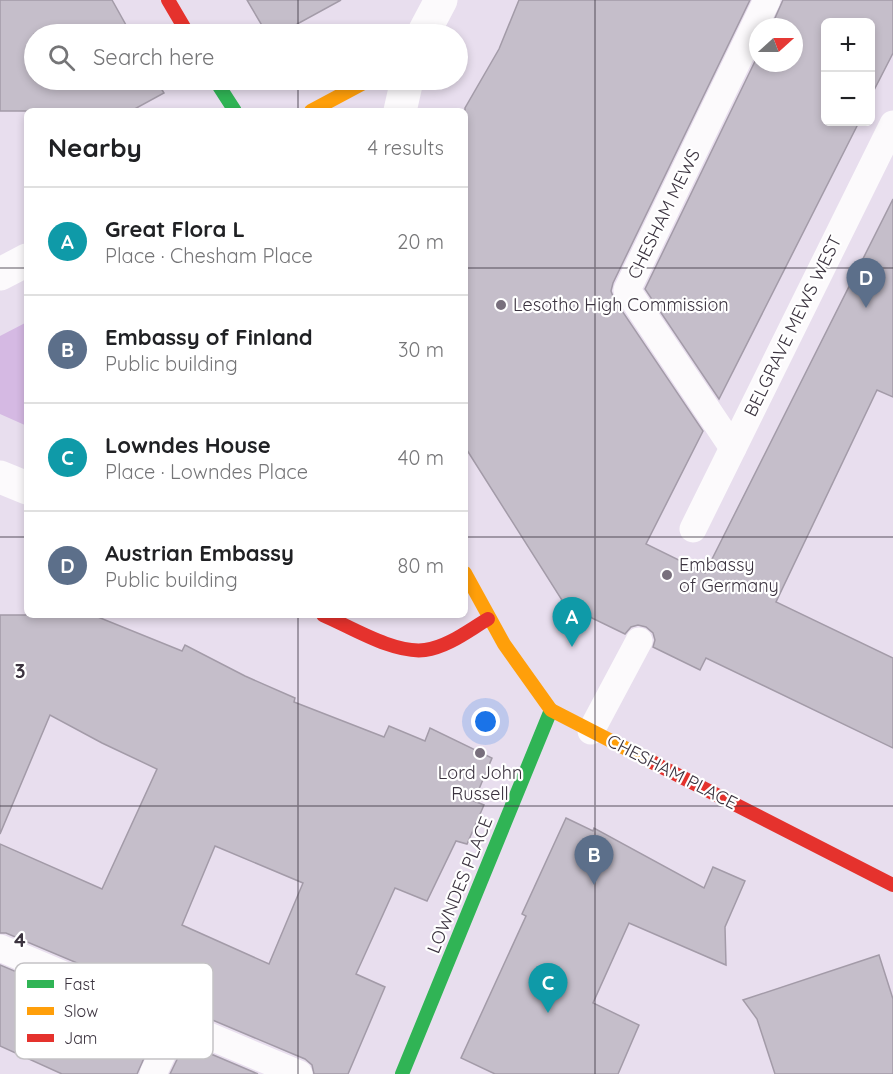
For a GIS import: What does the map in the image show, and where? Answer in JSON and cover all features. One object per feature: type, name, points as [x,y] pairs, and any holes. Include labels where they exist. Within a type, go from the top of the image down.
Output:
[{"type":"main road","points":[[168,0],[182,24]]},
{"type":"main road","points":[[221,90],[233,108]]},
{"type":"main road","points":[[316,108],[350,90]]},
{"type":"main road","name":"CHESHAM PLACE","points":[[468,579],[488,619],[525,680],[551,710],[893,885]]},
{"type":"main road","points":[[330,618],[399,647],[423,651],[445,644],[488,619]]},
{"type":"main road","name":"LOWNDES PLACE","points":[[409,1072],[551,710]]},
{"type":"street","points":[[428,24],[441,0]]},
{"type":"street","points":[[401,108],[405,90]]},
{"type":"street","points":[[0,274],[24,262]]},
{"type":"street","points":[[0,477],[24,487]]},
{"type":"lane","name":"CHESHAM MEWS","points":[[733,448],[627,290],[767,0]]},
{"type":"lane","name":"BELGRAVE MEWS WEST","points":[[693,529],[893,124]]},
{"type":"lane","points":[[591,731],[639,641]]},
{"type":"lane","points":[[0,948],[36,963]]},
{"type":"lane","points":[[213,1037],[299,1074]]},
{"type":"lane","points":[[153,1074],[160,1059]]},
{"type":"shaded area","points":[[24,324],[24,425],[0,414],[0,336]]},
{"type":"building","points":[[0,0],[112,0],[125,24],[24,24],[24,90],[162,90],[164,93],[136,108],[24,108],[24,111],[0,111]]},
{"type":"building","points":[[247,0],[341,0],[297,24],[261,24]]},
{"type":"building","points":[[519,0],[750,0],[611,291],[614,299],[703,431],[646,544],[705,573],[893,199],[893,397],[877,390],[776,602],[893,658],[893,748],[706,658],[700,670],[653,647],[655,640],[653,633],[646,627],[638,625],[631,627],[625,634],[565,605],[468,452],[468,108],[465,108],[499,49]]},
{"type":"building","points":[[783,0],[893,0],[893,53],[875,88],[875,18],[821,18],[821,126],[857,126],[719,399],[645,289],[750,72],[803,72],[803,18],[775,18]]},
{"type":"building","points":[[0,615],[24,615],[24,618],[100,618],[182,651],[185,645],[245,676],[295,698],[294,702],[384,737],[389,726],[425,741],[430,728],[492,758],[474,801],[484,805],[467,844],[456,841],[427,901],[395,888],[356,974],[385,987],[348,1074],[314,1074],[312,1065],[305,1059],[213,1020],[213,963],[77,963],[6,933],[0,933],[0,844],[102,889],[157,769],[50,715],[0,834]],"holes":[[[215,846],[303,883],[269,964],[182,925]]]},
{"type":"building","points":[[566,818],[593,831],[594,828],[704,888],[713,867],[745,881],[725,927],[726,965],[629,923],[593,1003],[639,1025],[618,1074],[495,1074],[461,1058],[526,916],[522,914]]},
{"type":"building","points":[[879,955],[893,999],[893,1074],[775,1074],[757,1019],[743,1000]]},
{"type":"building","points":[[0,965],[15,971],[15,1053],[0,1046]]},
{"type":"building","points":[[213,1055],[258,1074],[170,1074],[177,1059],[213,1059]]},
{"type":"building","points":[[29,1059],[144,1059],[137,1074],[62,1074]]},
{"type":"traffic: fast","points":[[221,90],[233,108]]},
{"type":"traffic: fast","points":[[402,1074],[551,710]]},
{"type":"traffic: slow","points":[[317,108],[350,90]]},
{"type":"traffic: slow","points":[[468,578],[504,644],[551,710],[654,763]]},
{"type":"traffic: jam","points":[[168,0],[182,24]]},
{"type":"traffic: jam","points":[[329,618],[386,644],[413,650],[425,650],[442,645],[488,619]]},
{"type":"traffic: jam","points":[[654,763],[893,885]]},
{"type":"place","name":"Lesotho High Commission","points":[[501,305]]},
{"type":"place","name":"Austrian Embassy","points":[[866,308]]},
{"type":"place","name":"Embassy of Germany","points":[[667,575]]},
{"type":"place","name":"Great Flora L","points":[[572,647]]},
{"type":"place","name":"Lord John Russell","points":[[480,753]]},
{"type":"place","name":"Embassy of Finland","points":[[594,885]]},
{"type":"place","name":"Lowndes House","points":[[548,1013]]}]
